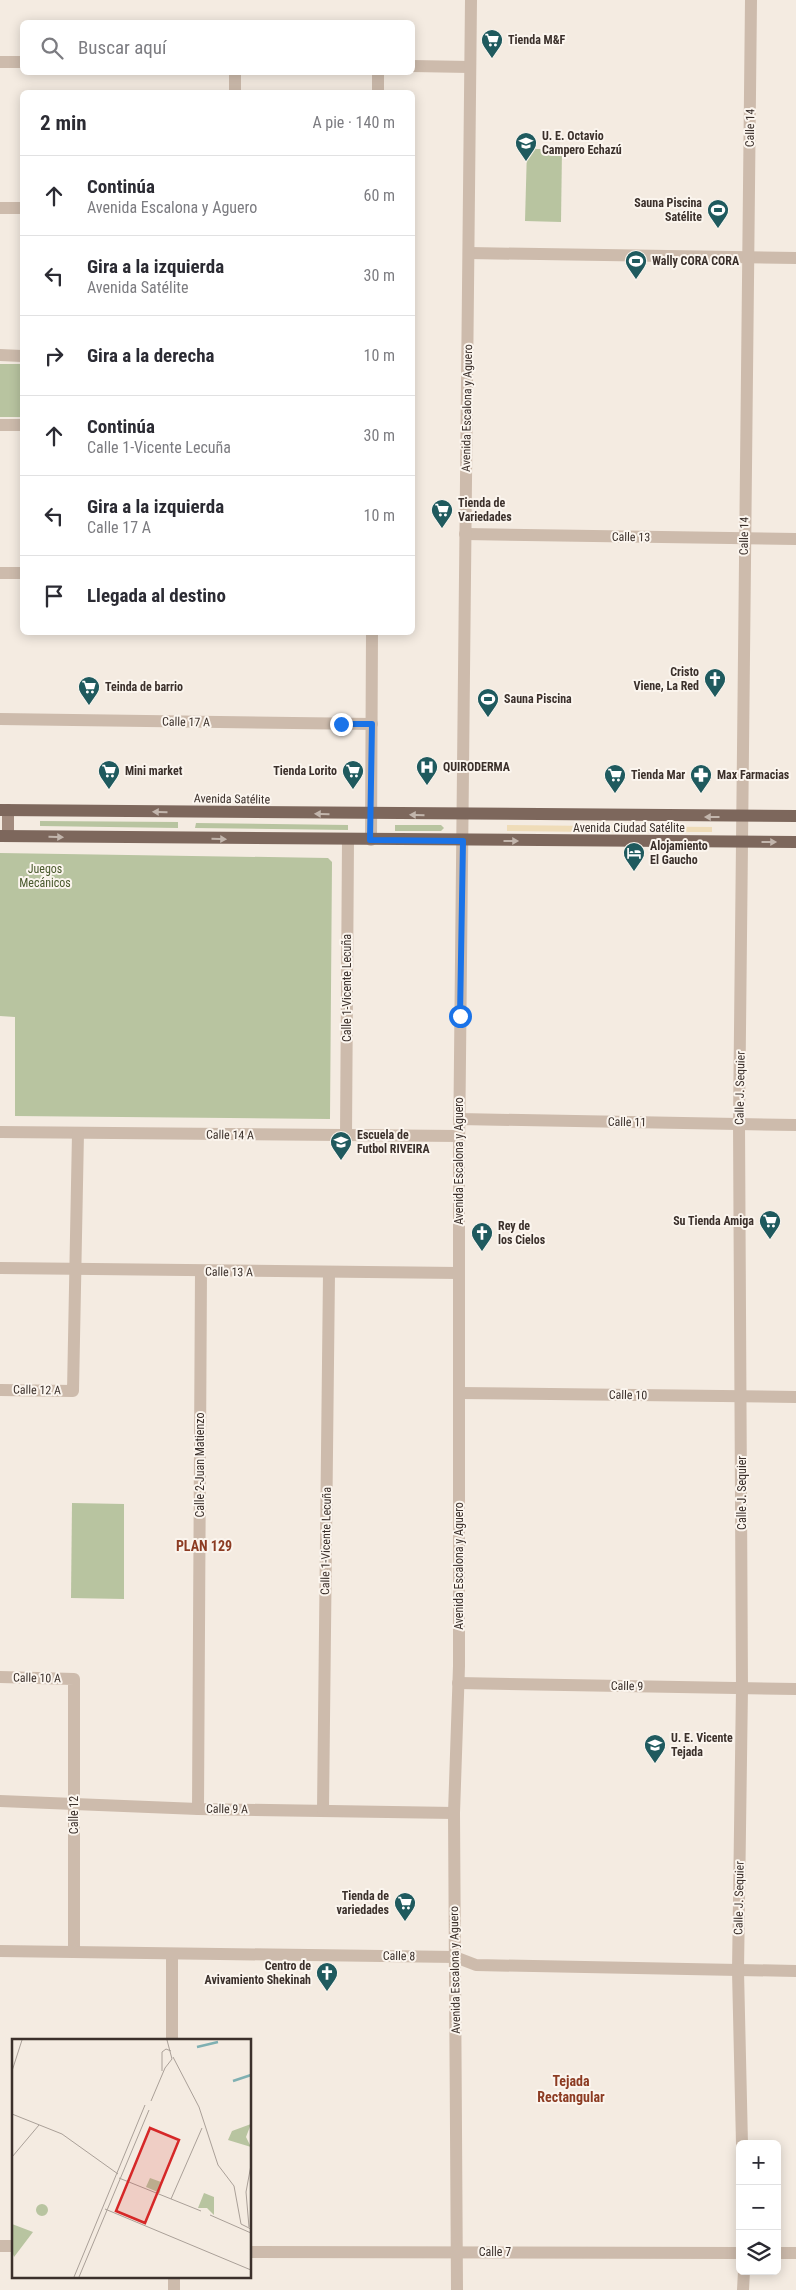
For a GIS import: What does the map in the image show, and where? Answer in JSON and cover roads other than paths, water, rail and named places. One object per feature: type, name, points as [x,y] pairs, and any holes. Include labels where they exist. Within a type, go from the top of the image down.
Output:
[{"type":"main road","name":"Avenida Satélite","points":[[4,810],[463,815]]},
{"type":"main road","points":[[4,810],[4,836],[463,841]]},
{"type":"main road","name":"Avenida Ciudad Satélite","points":[[463,815],[796,816]]},
{"type":"main road","name":"Avenida Ciudad Satélite","points":[[463,841],[796,842]]},
{"type":"street","name":"Avenida Escalona y Aguero","points":[[457,2290],[454,1813],[458,1683],[459,1119],[471,0]]},
{"type":"street","name":"Calle 14","points":[[743,843],[744,538],[751,0]]},
{"type":"street","points":[[0,62],[20,62]]},
{"type":"street","points":[[415,66],[470,67]]},
{"type":"street","points":[[235,75],[235,90]]},
{"type":"street","points":[[378,75],[378,90]]},
{"type":"street","points":[[0,208],[20,208]]},
{"type":"street","points":[[469,253],[796,258]]},
{"type":"street","points":[[0,356],[20,356]]},
{"type":"street","points":[[0,425],[20,425]]},
{"type":"street","name":"Calle 13","points":[[466,534],[796,539]]},
{"type":"street","points":[[0,573],[20,573]]},
{"type":"street","points":[[370,840],[372,635]]},
{"type":"street","name":"Calle 17 A","points":[[0,719],[372,724]]},
{"type":"street","name":"Calle 1-Vicente Lecuña","points":[[346,1136],[348,840]]},
{"type":"street","name":"Calle J. Sequier","points":[[742,2140],[738,1971],[742,1688],[742,1396],[739,1123],[743,843]]},
{"type":"street","name":"Calle 11","points":[[459,1119],[796,1125]]},
{"type":"street","name":"Calle 14 A","points":[[0,1132],[459,1136]]},
{"type":"street","points":[[76,1269],[78,1133]]},
{"type":"street","name":"Calle 13 A","points":[[0,1268],[459,1273]]},
{"type":"street","name":"Calle 12 A","points":[[0,1390],[73,1391],[76,1269]]},
{"type":"street","name":"Calle 2-Juan Matienzo","points":[[198,1809],[201,1271]]},
{"type":"street","name":"Calle 1-Vicente Lecuña","points":[[323,1810],[329,1273]]},
{"type":"street","name":"Calle 10","points":[[459,1393],[796,1397]]},
{"type":"street","name":"Calle 10 A","points":[[0,1677],[74,1679]]},
{"type":"street","name":"Calle 12","points":[[74,1679],[74,1952]]},
{"type":"street","name":"Calle 9","points":[[458,1683],[796,1689]]},
{"type":"street","name":"Calle 9 A","points":[[0,1801],[198,1809],[454,1813]]},
{"type":"street","name":"Calle 8","points":[[0,1951],[455,1957],[476,1965],[796,1971]]},
{"type":"street","points":[[172,1954],[172,2039]]},
{"type":"street","name":"Calle 7","points":[[251,2252],[736,2253]]},
{"type":"street","points":[[781,2253],[796,2253]]},
{"type":"street","points":[[743,2290],[744,2275]]},
{"type":"place","name":"Tienda M&F","points":[[492,59]]},
{"type":"place","name":"U. E. Octavio Campero Echazú","points":[[526,162]]},
{"type":"place","name":"Sauna Piscina Satélite","points":[[718,229]]},
{"type":"place","name":"Wally CORA CORA","points":[[636,280]]},
{"type":"place","name":"Tienda de Variedades","points":[[442,529]]},
{"type":"place","name":"Cristo Viene, La Red","points":[[715,698]]},
{"type":"place","name":"Teinda de barrio","points":[[89,706]]},
{"type":"place","name":"Sauna Piscina","points":[[488,718]]},
{"type":"place","name":"QUIRODERMA","points":[[427,786]]},
{"type":"place","name":"Mini market","points":[[109,790]]},
{"type":"place","name":"Tienda Lorito","points":[[353,790]]},
{"type":"place","name":"Tienda Mar","points":[[615,794]]},
{"type":"place","name":"Max Farmacias","points":[[701,794]]},
{"type":"place","name":"Alojamiento El Gaucho","points":[[634,872]]},
{"type":"place","name":"Escuela de Futbol RIVEIRA","points":[[341,1161]]},
{"type":"place","name":"Su Tienda Amiga","points":[[770,1240]]},
{"type":"place","name":"Rey de los Cielos","points":[[482,1252]]},
{"type":"place","name":"U. E. Vicente Tejada","points":[[655,1764]]},
{"type":"place","name":"Tienda de variedades","points":[[405,1922]]},
{"type":"place","name":"Centro de Avivamiento Shekinah","points":[[327,1992]]},
{"type":"district","name":"PLAN 129","points":[[204,1546]]},
{"type":"district","name":"Tejada Rectangular","points":[[571,2090]]},
{"type":"park label","name":"Juegos Mecánicos","points":[[45,876]]}]
